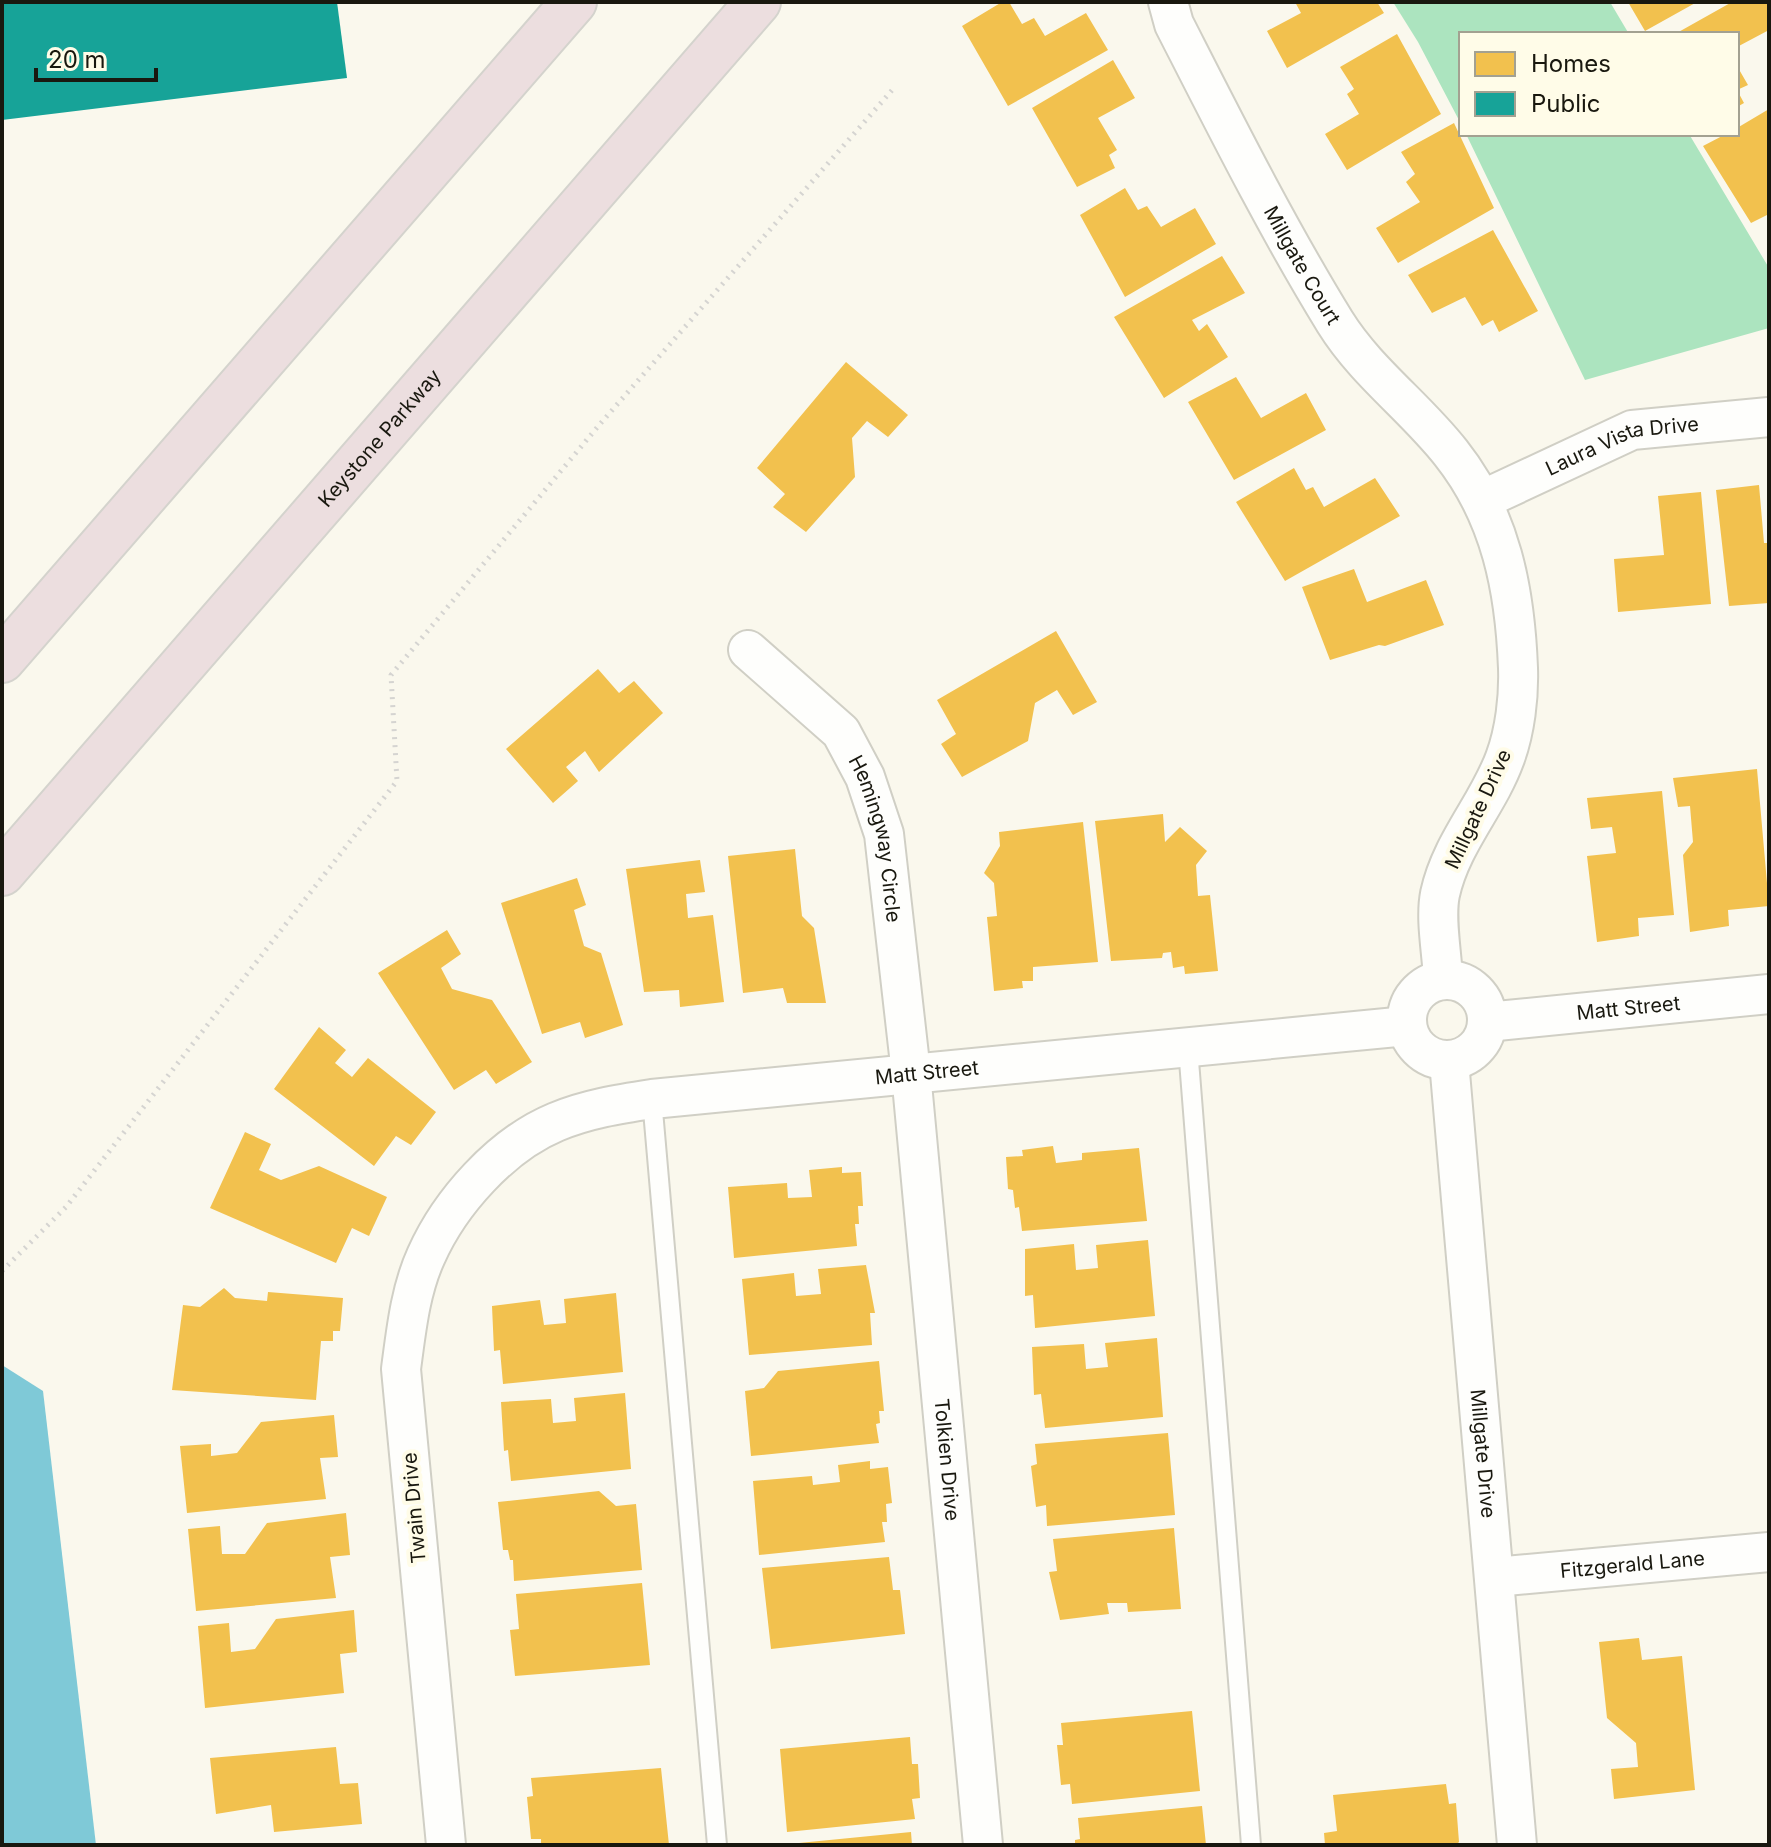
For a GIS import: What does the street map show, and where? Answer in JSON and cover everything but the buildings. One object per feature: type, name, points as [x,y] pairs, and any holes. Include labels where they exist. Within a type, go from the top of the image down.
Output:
[{"type":"highway","points":[[2,660],[574,2]]},
{"type":"highway","name":"Keystone Parkway","points":[[2,873],[758,2]]},
{"type":"highway","points":[[2,908],[341,483]]},
{"type":"street","name":"Millgate Court","points":[[1168,2],[1174,24],[1246,164],[1336,323],[1358,354],[1451,453],[1482,500]]},
{"type":"street","name":"Laura Vista Drive","points":[[1482,500],[1632,430],[1769,417]]},
{"type":"street","name":"Millgate Drive","points":[[1443,979],[1440,895],[1461,839],[1505,759],[1517,688],[1515,615],[1506,557],[1482,500]]},
{"type":"street","name":"Hemingway Circle","points":[[748,650],[841,732],[865,777],[884,834],[911,1073]]},
{"type":"street","points":[[1443,979],[1464,983],[1475,991],[1484,1002],[1487,1022],[1481,1043],[1472,1052],[1449,1061],[1425,1054],[1415,1045],[1407,1026],[1408,1009],[1414,997],[1423,987],[1443,979]]},
{"type":"street","name":"Matt Street","points":[[1487,1022],[1769,994]]},
{"type":"street","name":"Matt Street","points":[[472,1187],[509,1151],[555,1122],[606,1106],[911,1073],[1407,1026]]},
{"type":"street","name":"Millgate Drive","points":[[1449,1061],[1517,1845]]},
{"type":"street","name":"Tolkien Drive","points":[[911,1073],[983,1845]]},
{"type":"street","name":"Twain Drive","points":[[446,1845],[401,1369],[410,1306],[426,1256],[472,1187]]},
{"type":"street","name":"Fitzgerald Lane","points":[[1495,1577],[1769,1552]]},
{"type":"lane","points":[[1188,1048],[1251,1845]]},
{"type":"lane","points":[[652,1099],[717,1845]]},
{"type":"path","points":[[2,1271],[66,1207],[397,781],[391,675],[600,424],[894,88]]},
{"type":"green space","points":[[1393,2],[1610,2],[1628,32],[1459,32],[1459,120]]},
{"type":"green space","points":[[1467,136],[1690,136],[1769,268],[1769,328],[1585,380]]},
{"type":"water","points":[[2,1365],[43,1391],[96,1845],[2,1845]]}]
